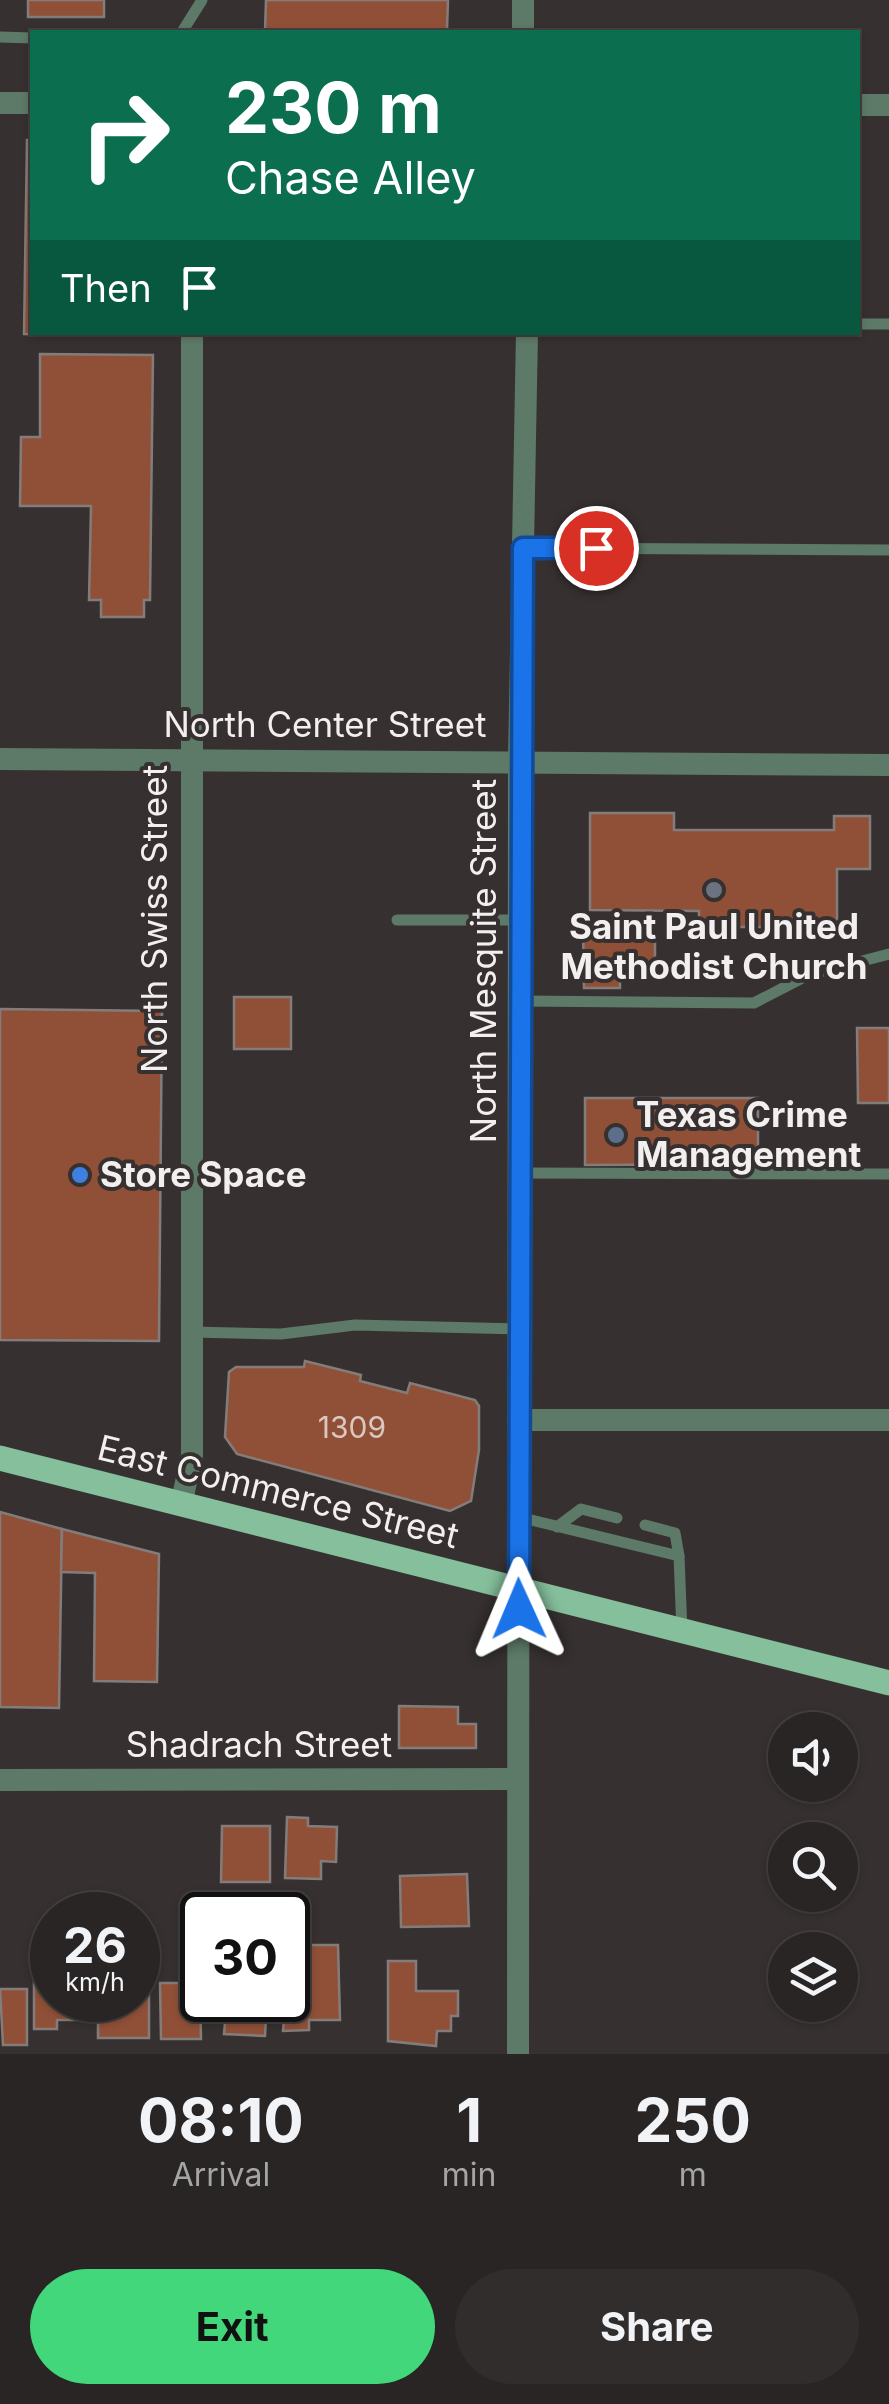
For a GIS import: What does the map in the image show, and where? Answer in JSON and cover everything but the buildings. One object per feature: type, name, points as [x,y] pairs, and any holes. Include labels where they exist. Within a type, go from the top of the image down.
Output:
[{"type":"main road","name":"East Commerce Street","points":[[0,1458],[889,1683]]},
{"type":"street","points":[[523,0],[523,30]]},
{"type":"street","points":[[0,103],[30,103]]},
{"type":"street","points":[[860,105],[889,105]]},
{"type":"street","name":"North Swiss Street","points":[[181,1505],[192,1455],[192,335]]},
{"type":"street","name":"North Mesquite Street","points":[[518,2054],[519,760],[527,335]]},
{"type":"street","name":"North Center Street","points":[[0,759],[889,765]]},
{"type":"street","points":[[518,1420],[889,1420]]},
{"type":"street","name":"Shadrach Street","points":[[0,1780],[518,1779]]},
{"type":"lane","points":[[183,30],[202,0]]},
{"type":"lane","points":[[0,37],[30,38]]},
{"type":"lane","points":[[860,324],[889,324]]},
{"type":"lane","points":[[523,548],[889,550]]},
{"type":"lane","points":[[397,920],[519,920]]},
{"type":"lane","points":[[520,1001],[754,1002],[808,975],[889,954]]},
{"type":"lane","points":[[519,1173],[889,1174]]},
{"type":"lane","points":[[192,1332],[281,1334],[355,1324],[517,1329]]},
{"type":"lane","points":[[557,1526],[581,1509],[617,1518]]},
{"type":"lane","points":[[518,1516],[679,1556]]},
{"type":"lane","points":[[644,1525],[675,1533],[682,1632]]},
{"type":"place","name":"Saint Paul United Methodist Church","points":[[714,890]]},
{"type":"place","name":"Texas Crime Management","points":[[616,1135]]},
{"type":"place","name":"Store Space","points":[[80,1175]]},
{"type":"route","points":[[519,1609],[519,760],[523,548],[596,548]]}]
